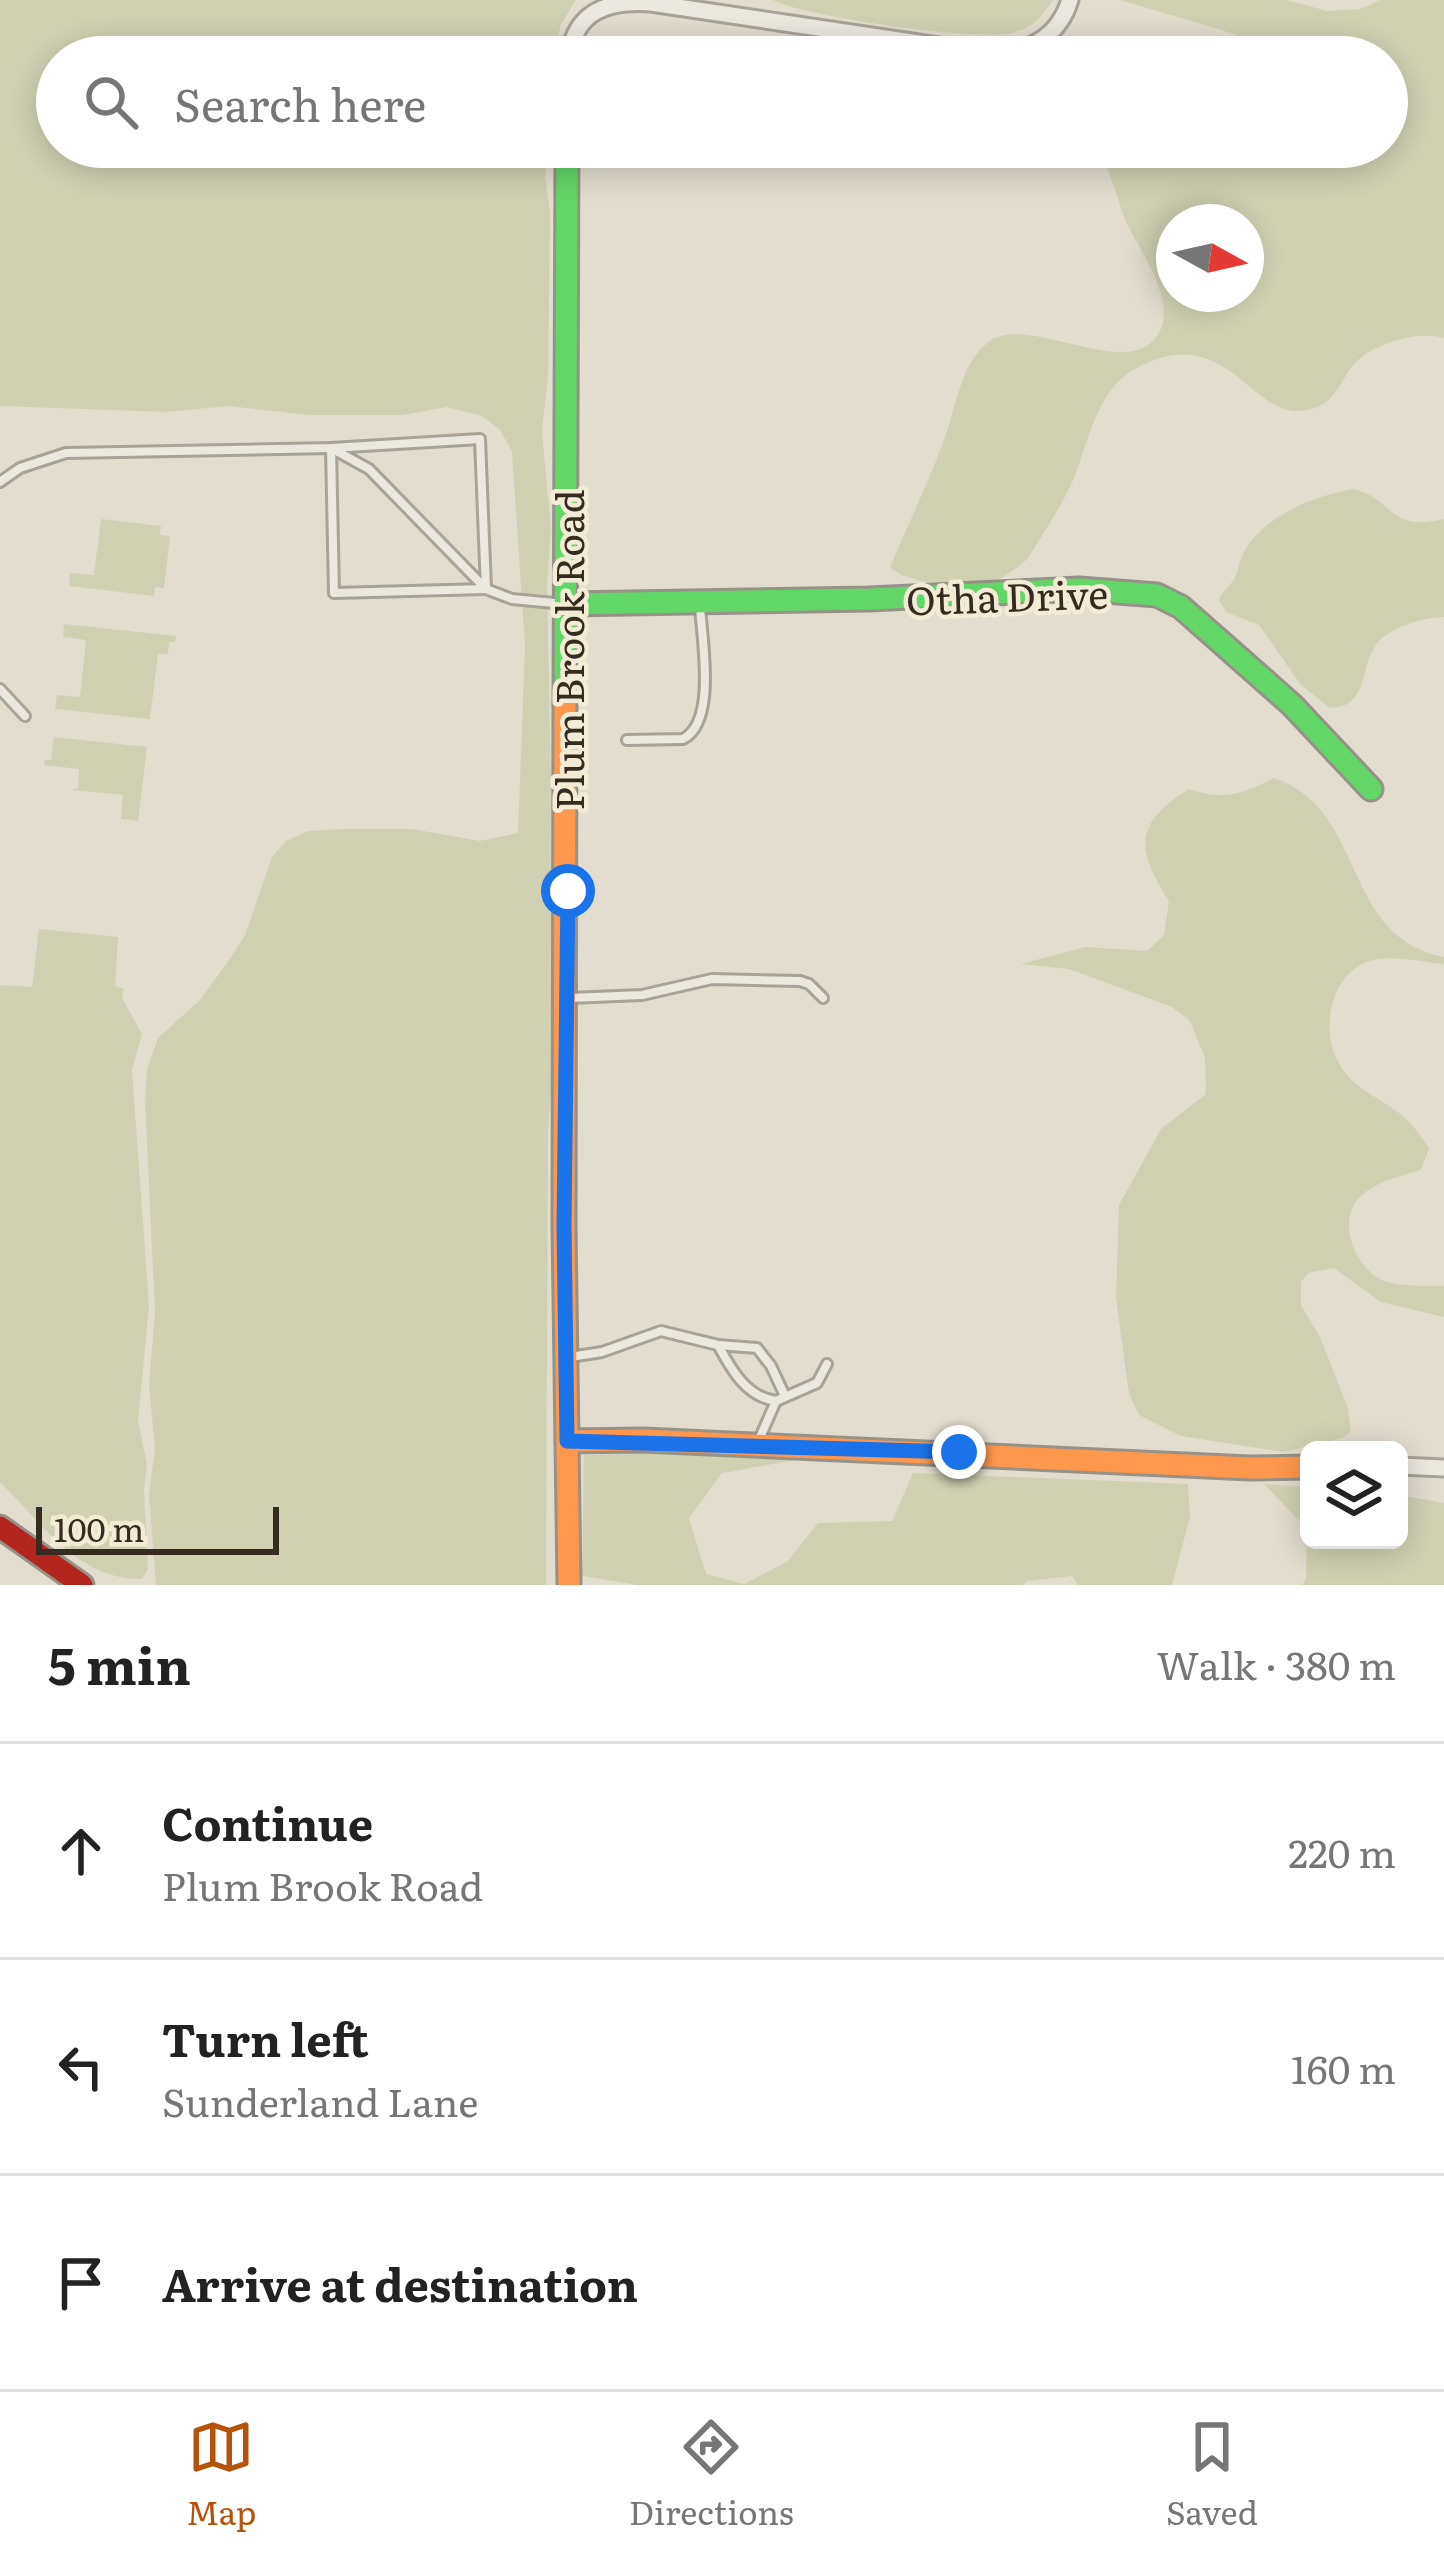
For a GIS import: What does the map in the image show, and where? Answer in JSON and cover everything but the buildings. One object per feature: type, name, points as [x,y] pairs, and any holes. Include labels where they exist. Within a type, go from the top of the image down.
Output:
[{"type":"street","points":[[1047,36],[1070,0]]},
{"type":"street","points":[[573,36],[592,11],[612,3],[651,3],[872,36]]},
{"type":"street","name":"Plum Brook Road","points":[[567,168],[569,1585]]},
{"type":"street","name":"Otha Drive","points":[[567,604],[1079,589],[1157,595],[1180,607],[1292,705],[1371,789]]},
{"type":"street","points":[[567,1441],[758,1444],[1300,1467]]},
{"type":"street","points":[[1408,1466],[1444,1468]]},
{"type":"street","points":[[0,1527],[82,1585]]},
{"type":"lane","points":[[0,482],[20,468],[66,453],[331,448],[480,439],[486,589]]},
{"type":"lane","points":[[331,448],[368,469],[486,589]]},
{"type":"lane","points":[[331,448],[334,593],[486,589],[526,602],[567,604]]},
{"type":"lane","points":[[627,740],[683,739],[699,724],[704,688],[700,602]]},
{"type":"lane","points":[[0,688],[25,716]]},
{"type":"lane","points":[[565,998],[642,995],[712,979],[800,982],[824,998]]},
{"type":"lane","points":[[566,1357],[602,1352],[661,1331],[718,1345],[757,1348],[765,1355],[780,1399],[758,1444]]},
{"type":"lane","points":[[718,1345],[741,1382],[765,1400],[817,1384],[827,1364]]},
{"type":"green space","points":[[0,0],[576,0],[558,36],[36,36],[36,168],[546,168],[548,377],[542,432],[551,529],[547,585],[552,831],[556,832],[554,1047],[548,1134],[546,1585],[156,1585],[149,1494],[155,1448],[149,1385],[155,1312],[147,1069],[158,1038],[200,1000],[245,935],[272,857],[286,841],[308,831],[342,829],[412,829],[480,841],[518,833],[525,645],[512,452],[500,430],[482,416],[447,407],[403,415],[309,415],[228,406],[167,412],[0,406]]},
{"type":"green space","points":[[773,0],[1053,0],[1031,25],[992,35],[853,20]]},
{"type":"green space","points":[[1120,0],[1287,0],[1327,11],[1360,9],[1380,0],[1444,0],[1444,338],[1411,337],[1377,348],[1358,360],[1326,402],[1308,410],[1288,410],[1270,402],[1216,363],[1194,355],[1167,356],[1135,369],[1101,406],[1070,487],[1024,562],[986,584],[963,585],[908,577],[890,567],[938,456],[965,373],[990,341],[1028,335],[1123,352],[1143,348],[1157,336],[1164,312],[1264,312],[1264,204],[1156,204],[1156,280],[1124,217],[1108,168],[1408,168],[1408,36],[1239,36]]},
{"type":"green space","points":[[1354,489],[1401,518],[1444,519],[1444,617],[1410,623],[1386,635],[1373,650],[1352,700],[1330,708],[1301,685],[1259,625],[1226,612],[1219,600],[1245,550],[1266,527],[1308,502]]},
{"type":"green space","points":[[101,519],[161,526],[160,535],[170,536],[164,588],[155,587],[154,596],[69,586],[70,573],[94,575]]},
{"type":"green space","points":[[64,624],[176,636],[175,642],[169,642],[168,654],[158,654],[150,719],[55,709],[57,695],[80,697],[86,640],[63,637]]},
{"type":"green space","points":[[54,737],[147,747],[138,821],[121,819],[123,795],[72,790],[78,788],[79,769],[44,765],[51,760]]},
{"type":"green space","points":[[1274,778],[1304,794],[1326,817],[1386,925],[1410,945],[1444,957],[1444,964],[1394,958],[1362,964],[1340,986],[1333,1002],[1330,1035],[1346,1074],[1405,1118],[1429,1148],[1421,1170],[1374,1186],[1361,1196],[1350,1217],[1355,1252],[1369,1271],[1385,1281],[1444,1286],[1444,1317],[1381,1302],[1334,1268],[1308,1273],[1301,1282],[1301,1305],[1320,1337],[1348,1408],[1351,1431],[1329,1441],[1300,1441],[1300,1448],[1283,1452],[1181,1436],[1139,1415],[1129,1394],[1116,1298],[1119,1205],[1161,1129],[1206,1094],[1205,1058],[1190,1021],[1172,1007],[1069,969],[1021,964],[1085,947],[1147,951],[1164,935],[1169,901],[1146,853],[1149,827],[1157,814],[1189,789],[1213,795],[1252,788]]},
{"type":"green space","points":[[39,929],[118,937],[115,986],[124,989],[122,998],[142,1034],[132,1070],[149,1306],[138,1420],[147,1465],[148,1569],[142,1579],[118,1577],[79,1559],[0,1482],[0,985],[32,987]]},
{"type":"green space","points":[[744,1452],[796,1460],[722,1473],[689,1518],[706,1574],[744,1584],[787,1562],[818,1523],[892,1521],[913,1473],[1188,1484],[1190,1517],[1172,1585],[1078,1585],[1072,1576],[1023,1585],[638,1585],[582,1576],[584,1455]]},
{"type":"green space","points":[[1264,1484],[1300,1486],[1300,1522]]},
{"type":"green space","points":[[1408,1497],[1444,1503],[1444,1585],[1302,1585],[1307,1549],[1408,1549]]},
{"type":"traffic: fast","points":[[565,704],[567,168]]},
{"type":"traffic: fast","points":[[567,604],[869,599],[1079,589],[1157,595],[1181,607],[1292,705],[1371,789]]},
{"type":"traffic: slow","points":[[565,704],[569,1585]]},
{"type":"traffic: slow","points":[[567,1441],[643,1440],[1300,1467]]},
{"type":"traffic: jam","points":[[0,1527],[82,1585]]},
{"type":"route","points":[[568,891],[567,1441],[959,1452]]}]
